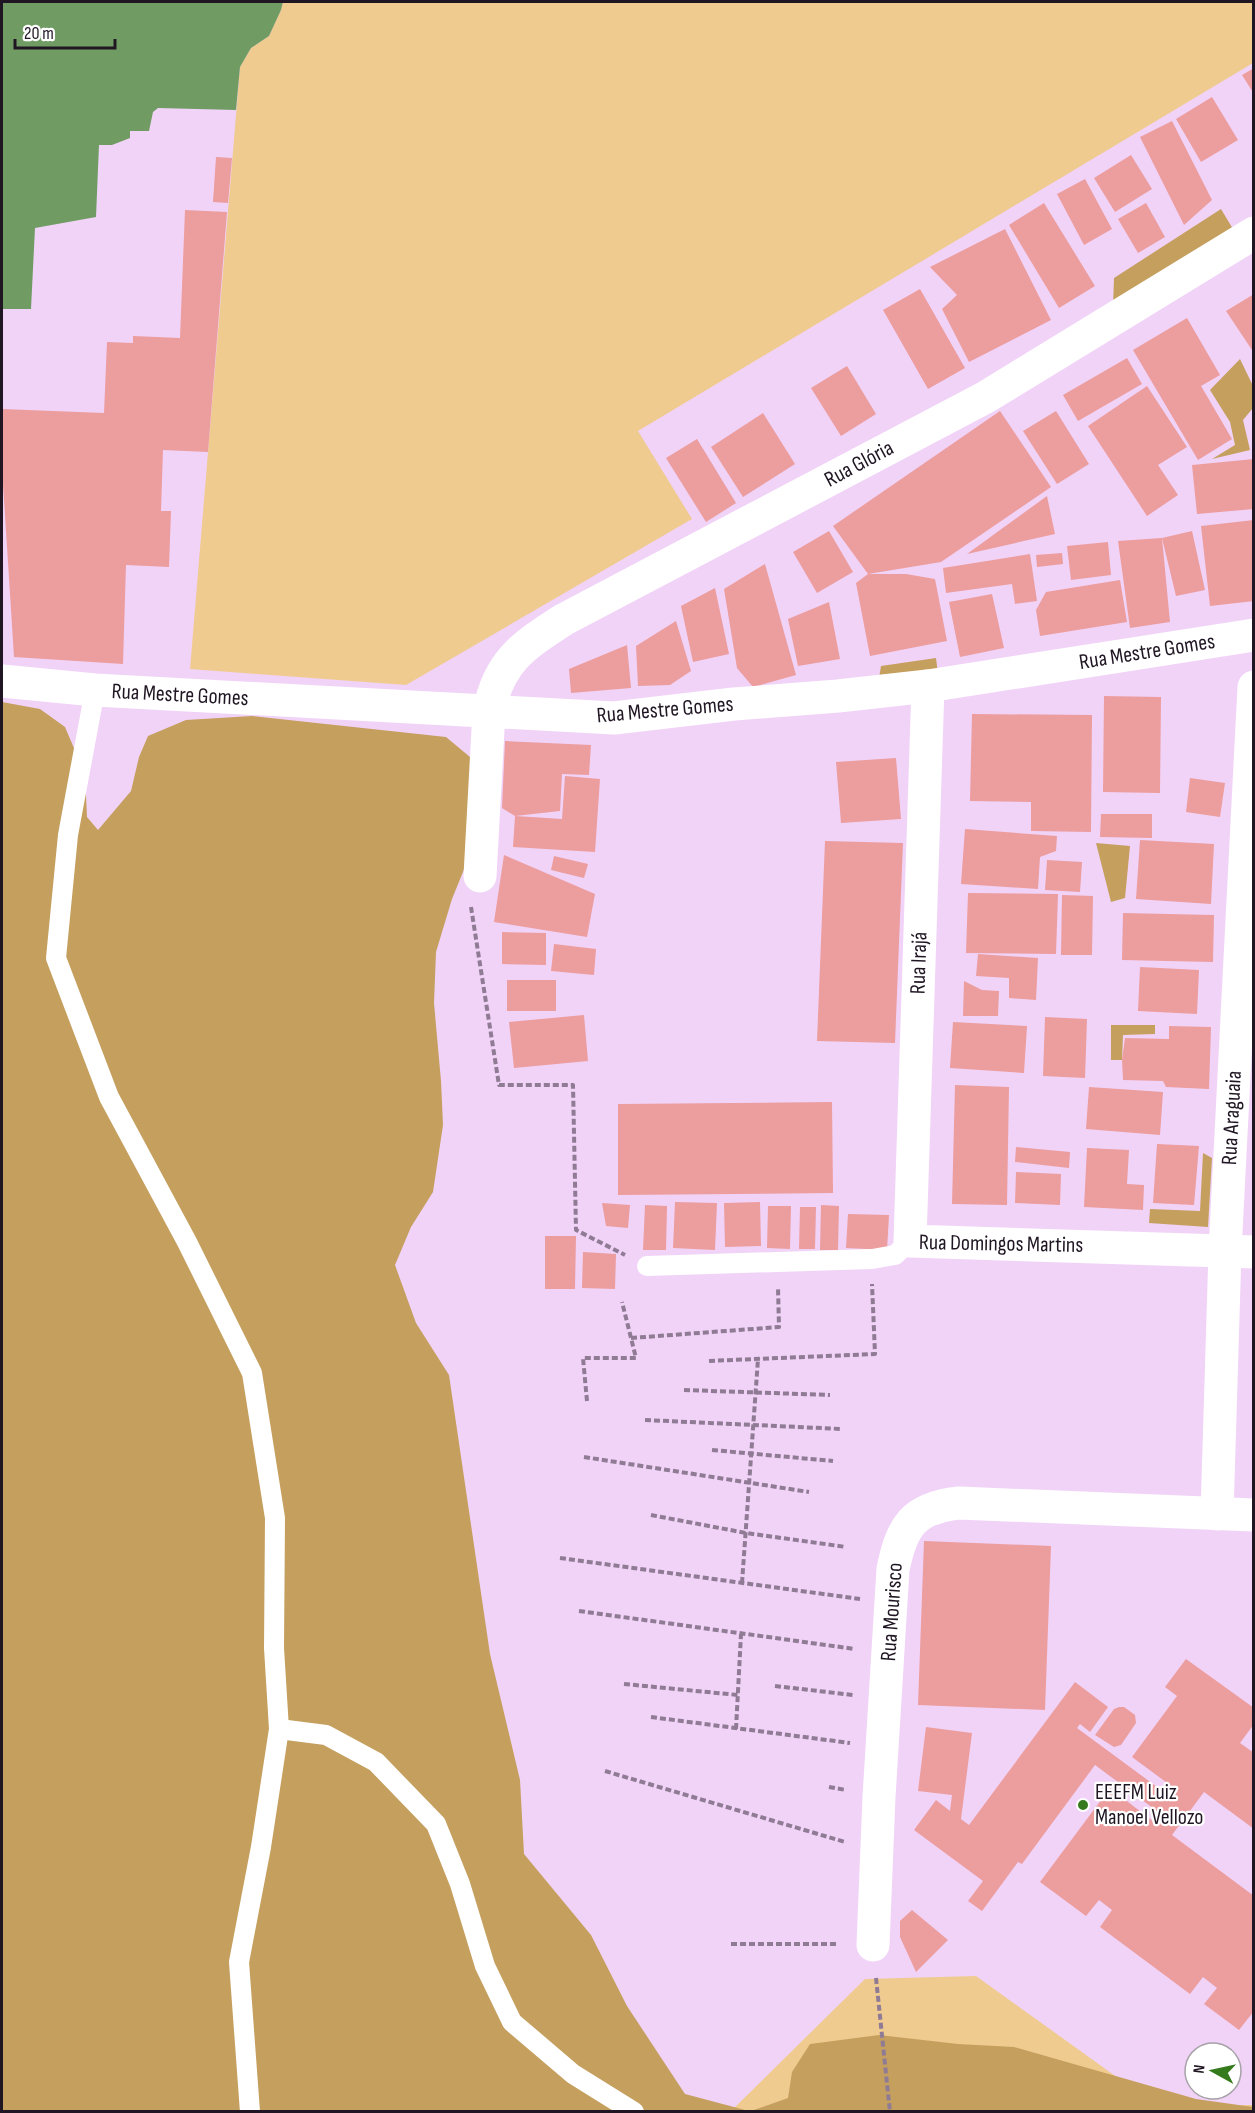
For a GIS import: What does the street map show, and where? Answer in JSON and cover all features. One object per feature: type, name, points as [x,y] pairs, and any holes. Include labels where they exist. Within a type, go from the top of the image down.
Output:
[{"type":"street","name":"Rua Glória","points":[[480,876],[489,711],[493,690],[508,663],[531,641],[563,620],[986,397],[1254,232]]},
{"type":"street","name":"Rua Mestre Gomes","points":[[2,681],[95,690],[614,718],[928,686],[1254,635]]},
{"type":"street","name":"Rua Irajá","points":[[910,1240],[928,686]]},
{"type":"street","name":"Rua Araguaia","points":[[1217,1514],[1239,1252],[1254,687]]},
{"type":"street","name":"Rua Domingos Martins","points":[[910,1240],[1239,1252]]},
{"type":"street","name":"Rua Mourisco","points":[[873,1944],[893,1569],[899,1542],[910,1523],[939,1505],[959,1503],[1254,1515]]},
{"type":"lane","points":[[95,690],[68,835],[56,958],[109,1097],[187,1242],[252,1373],[275,1518],[274,1648],[279,1729],[261,1847],[239,1962],[250,2112]]},
{"type":"lane","name":"Rua Domingos Martins","points":[[647,1266],[872,1259],[895,1255],[910,1240]]},
{"type":"lane","points":[[279,1729],[326,1735],[376,1762],[436,1824],[460,1884],[485,1966],[512,2022],[573,2074],[634,2112]]},
{"type":"path","points":[[480,876],[471,910],[499,1085],[573,1085],[576,1230],[647,1266]]},
{"type":"path","points":[[709,1361],[874,1354],[872,1259]]},
{"type":"path","points":[[631,1338],[779,1327],[777,1262]]},
{"type":"path","points":[[587,1401],[583,1358],[636,1359],[622,1302]]},
{"type":"path","points":[[742,1583],[758,1359]]},
{"type":"path","points":[[684,1390],[830,1395]]},
{"type":"path","points":[[645,1420],[842,1429]]},
{"type":"path","points":[[712,1450],[833,1461]]},
{"type":"path","points":[[584,1457],[809,1492]]},
{"type":"path","points":[[651,1515],[746,1533],[846,1547]]},
{"type":"path","points":[[560,1558],[891,1603]]},
{"type":"path","points":[[579,1611],[889,1654]]},
{"type":"path","points":[[736,1729],[741,1634]]},
{"type":"path","points":[[624,1684],[738,1695]]},
{"type":"path","points":[[775,1686],[886,1699]]},
{"type":"path","points":[[651,1717],[883,1747]]},
{"type":"path","points":[[605,1771],[878,1852]]},
{"type":"path","points":[[731,1944],[873,1944],[890,2112]]},
{"type":"shaded area","points":[[2,2],[283,2],[269,36],[251,48],[240,67],[236,110],[158,108],[153,112],[149,131],[130,131],[130,138],[112,145],[99,145],[96,217],[35,228],[31,309],[2,309]]},
{"type":"shaded area","points":[[283,2],[1253,2],[1253,63],[638,431],[692,519],[406,685],[190,669],[240,67],[251,48],[269,36]]},
{"type":"shaded area","points":[[1221,209],[1233,229],[1113,306],[1114,278]]},
{"type":"shaded area","points":[[1240,359],[1253,386],[1253,408],[1243,420],[1250,450],[1212,459],[1235,445],[1230,422],[1210,390]]},
{"type":"shaded area","points":[[936,658],[938,674],[878,684],[881,666]]},
{"type":"shaded area","points":[[2,702],[40,709],[65,727],[85,774],[87,817],[98,830],[131,791],[139,757],[148,736],[186,720],[252,716],[446,737],[482,767],[478,835],[452,899],[436,952],[434,1003],[443,1125],[433,1192],[411,1227],[395,1265],[416,1323],[449,1375],[490,1654],[520,1780],[524,1854],[591,1935],[627,2006],[685,2094],[749,2111],[2,2111]]},
{"type":"shaded area","points":[[1096,843],[1130,846],[1125,898],[1111,902]]},
{"type":"shaded area","points":[[1111,1025],[1155,1025],[1155,1034],[1123,1035],[1122,1060],[1111,1060]]},
{"type":"shaded area","points":[[1203,1153],[1212,1158],[1208,1227],[1149,1223],[1150,1209],[1200,1211]]},
{"type":"shaded area","points":[[976,1976],[1157,2106],[1254,2105],[1253,2112],[730,2112],[865,1979]]},
{"type":"shaded area","points":[[879,2035],[958,2044],[1014,2047],[1183,2095],[1183,2101],[1210,2101],[1253,2107],[1253,2111],[751,2111],[788,2098],[792,2072],[810,2044]]},
{"type":"building","points":[[1254,68],[1254,94],[1242,75]]},
{"type":"building","points":[[1212,97],[1238,140],[1201,162],[1176,119]]},
{"type":"building","points":[[1172,121],[1212,200],[1184,225],[1140,137]]},
{"type":"building","points":[[1131,155],[1152,189],[1115,212],[1094,178]]},
{"type":"building","points":[[216,157],[232,158],[228,203],[213,202]]},
{"type":"building","points":[[1085,179],[1112,229],[1084,245],[1057,194]]},
{"type":"building","points":[[1044,203],[1095,286],[1059,308],[1009,225]]},
{"type":"building","points":[[1146,203],[1165,237],[1138,253],[1118,219]]},
{"type":"building","points":[[185,210],[227,212],[208,452],[163,450],[161,511],[171,511],[169,567],[126,565],[123,664],[14,657],[2,468],[2,409],[104,413],[107,342],[133,343],[133,336],[180,338]]},
{"type":"building","points":[[1005,229],[1051,320],[969,362],[942,309],[957,295],[930,267]]},
{"type":"building","points":[[920,289],[965,368],[928,389],[883,310]]},
{"type":"building","points":[[1254,294],[1254,353],[1226,311]]},
{"type":"building","points":[[1187,318],[1220,375],[1201,386],[1232,439],[1198,460],[1133,350]]},
{"type":"building","points":[[1127,358],[1142,384],[1078,421],[1063,395]]},
{"type":"building","points":[[847,366],[876,414],[841,436],[811,388]]},
{"type":"building","points":[[1147,386],[1187,447],[1158,465],[1178,495],[1147,516],[1088,426]]},
{"type":"building","points":[[1000,411],[1051,487],[941,562],[868,574],[833,526]]},
{"type":"building","points":[[1056,411],[1089,464],[1057,484],[1023,431]]},
{"type":"building","points":[[763,413],[795,464],[743,497],[711,447]]},
{"type":"building","points":[[697,439],[736,503],[706,522],[666,458]]},
{"type":"building","points":[[1254,459],[1254,509],[1197,514],[1192,465]]},
{"type":"building","points":[[1047,496],[1055,534],[967,554]]},
{"type":"building","points":[[1254,520],[1254,601],[1210,606],[1201,526]]},
{"type":"building","points":[[829,531],[853,572],[817,593],[793,552]]},
{"type":"building","points":[[1192,531],[1205,590],[1176,596],[1162,538]]},
{"type":"building","points":[[1162,538],[1170,622],[1130,628],[1118,541]]},
{"type":"building","points":[[1108,542],[1111,575],[1071,580],[1067,546]]},
{"type":"building","points":[[1062,553],[1063,564],[1037,567],[1036,555]]},
{"type":"building","points":[[1030,554],[1037,601],[1015,604],[1012,584],[946,593],[943,568]]},
{"type":"building","points":[[765,564],[796,675],[753,687],[737,668],[724,589]]},
{"type":"building","points":[[868,574],[906,574],[935,579],[947,641],[870,656],[856,583]]},
{"type":"building","points":[[1120,580],[1127,622],[1040,636],[1036,610],[1046,592]]},
{"type":"building","points":[[715,588],[729,654],[693,662],[681,606]]},
{"type":"building","points":[[992,594],[1004,648],[960,657],[949,602]]},
{"type":"building","points":[[829,602],[840,659],[798,666],[788,619]]},
{"type":"building","points":[[676,621],[691,671],[670,685],[638,686],[636,646]]},
{"type":"building","points":[[627,645],[631,688],[571,693],[569,669]]},
{"type":"building","points":[[1104,696],[1161,697],[1160,793],[1103,792]]},
{"type":"building","points":[[972,714],[1092,715],[1091,832],[1031,831],[1031,802],[970,801]]},
{"type":"building","points":[[505,741],[591,745],[589,775],[562,774],[560,811],[515,816],[502,808]]},
{"type":"building","points":[[896,758],[901,819],[841,823],[836,762]]},
{"type":"building","points":[[565,776],[600,779],[595,852],[513,847],[515,816],[562,819]]},
{"type":"building","points":[[1190,778],[1225,783],[1220,817],[1186,812]]},
{"type":"building","points":[[1101,814],[1152,814],[1152,838],[1100,837]]},
{"type":"building","points":[[965,829],[1057,836],[1056,851],[1040,857],[1038,889],[961,884]]},
{"type":"building","points":[[1140,840],[1214,844],[1211,904],[1136,899]]},
{"type":"building","points":[[825,841],[903,843],[895,1043],[817,1041]]},
{"type":"building","points":[[504,855],[595,894],[587,937],[494,922]]},
{"type":"building","points":[[554,856],[588,864],[584,878],[551,870]]},
{"type":"building","points":[[1047,860],[1082,862],[1080,892],[1045,890]]},
{"type":"building","points":[[968,893],[1058,894],[1056,954],[966,953]]},
{"type":"building","points":[[1062,895],[1093,896],[1092,955],[1061,955]]},
{"type":"building","points":[[1123,913],[1214,915],[1213,962],[1122,960]]},
{"type":"building","points":[[502,932],[546,933],[546,965],[502,964]]},
{"type":"building","points":[[554,944],[596,949],[594,975],[551,971]]},
{"type":"building","points":[[978,954],[1038,958],[1036,1000],[1009,998],[1009,978],[976,976]]},
{"type":"building","points":[[1140,967],[1199,970],[1197,1014],[1138,1011]]},
{"type":"building","points":[[507,980],[556,980],[556,1011],[507,1011]]},
{"type":"building","points":[[964,981],[982,990],[999,991],[998,1016],[963,1016]]},
{"type":"building","points":[[584,1015],[588,1061],[514,1068],[509,1022]]},
{"type":"building","points":[[1045,1017],[1087,1019],[1085,1078],[1043,1076]]},
{"type":"building","points":[[953,1022],[1027,1026],[1024,1073],[950,1068]]},
{"type":"building","points":[[1169,1026],[1211,1027],[1209,1089],[1166,1087],[1163,1081],[1123,1080],[1122,1060],[1125,1038],[1169,1039]]},
{"type":"building","points":[[955,1085],[1009,1087],[1007,1205],[952,1204]]},
{"type":"building","points":[[1089,1087],[1163,1092],[1160,1135],[1086,1129]]},
{"type":"building","points":[[832,1102],[833,1193],[618,1195],[618,1104]]},
{"type":"building","points":[[1157,1144],[1199,1146],[1194,1205],[1153,1203]]},
{"type":"building","points":[[1016,1147],[1070,1152],[1069,1168],[1015,1162]]},
{"type":"building","points":[[1087,1148],[1129,1150],[1127,1184],[1144,1185],[1143,1210],[1084,1207]]},
{"type":"building","points":[[1016,1172],[1061,1174],[1060,1205],[1015,1203]]},
{"type":"building","points":[[675,1202],[717,1203],[715,1250],[673,1248]]},
{"type":"building","points":[[760,1202],[761,1246],[725,1247],[724,1203]]},
{"type":"building","points":[[602,1203],[630,1205],[628,1228],[606,1226]]},
{"type":"building","points":[[645,1205],[667,1206],[666,1250],[643,1250]]},
{"type":"building","points":[[821,1205],[839,1206],[838,1250],[820,1250]]},
{"type":"building","points":[[768,1206],[791,1206],[790,1249],[767,1248]]},
{"type":"building","points":[[800,1207],[816,1207],[815,1249],[799,1249]]},
{"type":"building","points":[[848,1214],[889,1215],[887,1250],[846,1248]]},
{"type":"building","points":[[545,1236],[576,1236],[575,1289],[545,1289]]},
{"type":"building","points":[[583,1252],[616,1254],[615,1289],[582,1288]]},
{"type":"building","points":[[924,1541],[1051,1546],[1045,1710],[918,1705]]},
{"type":"building","points":[[1186,1659],[1254,1708],[1254,1724],[1240,1743],[1254,1753],[1254,1829],[1204,1792],[1172,1835],[1254,1896],[1254,2011],[1239,2030],[1204,2004],[1217,1988],[1203,1977],[1190,1994],[1100,1927],[1112,1910],[1099,1900],[1086,1916],[1040,1882],[1110,1788],[1154,1822],[1161,1814],[1095,1765],[1022,1864],[1018,1862],[982,1911],[968,1901],[983,1881],[914,1830],[936,1800],[950,1811],[952,1795],[918,1791],[926,1727],[972,1733],[961,1819],[969,1825],[1075,1682],[1108,1707],[1090,1732],[1080,1724],[1077,1728],[1172,1798],[1178,1791],[1132,1757],[1177,1696],[1165,1687]]},
{"type":"building","points":[[1124,1707],[1135,1715],[1136,1723],[1121,1745],[1114,1747],[1095,1735],[1114,1709]]},
{"type":"building","points":[[912,1910],[948,1940],[916,1972],[900,1937],[900,1921]]},
{"type":"place","name":"EEEFM Luiz Manoel Vellozo","points":[[1083,1805]]}]
